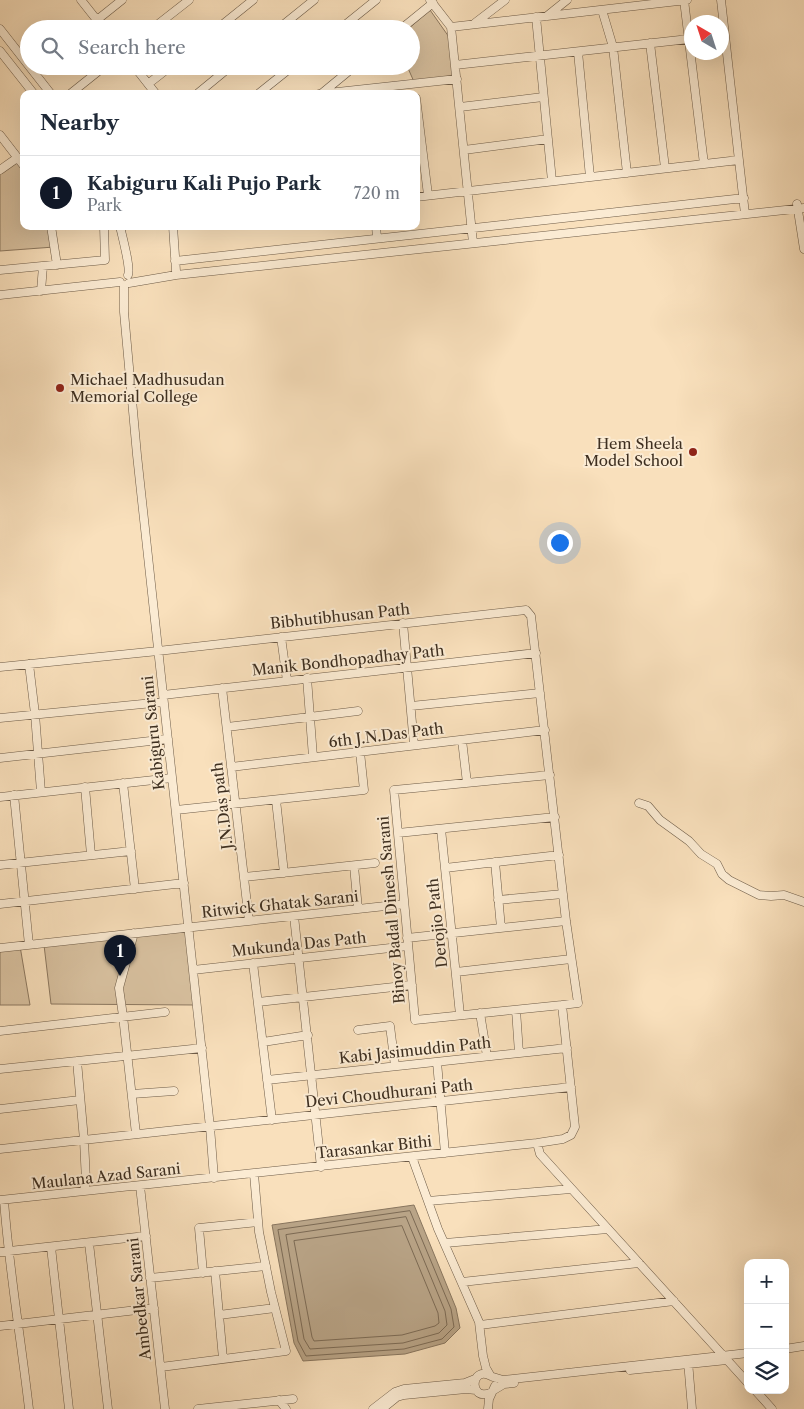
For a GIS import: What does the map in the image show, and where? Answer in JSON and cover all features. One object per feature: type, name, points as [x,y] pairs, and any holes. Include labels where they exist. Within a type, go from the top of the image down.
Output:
[{"type":"street","points":[[81,0],[97,20],[122,0]]},
{"type":"street","points":[[163,20],[189,0]]},
{"type":"street","points":[[229,20],[253,0]]},
{"type":"street","points":[[289,20],[314,0]]},
{"type":"street","points":[[351,20],[375,0]]},
{"type":"street","points":[[412,20],[432,3],[442,0]]},
{"type":"street","points":[[474,24],[505,0]]},
{"type":"street","points":[[547,16],[567,0]]},
{"type":"street","points":[[452,27],[685,0],[687,15]]},
{"type":"street","points":[[721,0],[745,212]]},
{"type":"street","points":[[432,3],[452,27],[473,241]]},
{"type":"street","points":[[602,10],[613,47],[627,173]]},
{"type":"street","points":[[536,17],[552,181]]},
{"type":"street","points":[[0,29],[20,54]]},
{"type":"street","points":[[455,65],[684,40]]},
{"type":"street","points":[[11,42],[0,51],[31,90]]},
{"type":"street","points":[[650,43],[665,168]]},
{"type":"street","points":[[578,52],[590,177]]},
{"type":"street","points":[[692,60],[704,164]]},
{"type":"street","points":[[36,75],[48,90]]},
{"type":"street","points":[[75,90],[93,75]]},
{"type":"street","points":[[141,75],[153,90]]},
{"type":"street","points":[[148,84],[160,75]]},
{"type":"street","points":[[202,90],[220,75]]},
{"type":"street","points":[[263,90],[282,75]]},
{"type":"street","points":[[325,90],[343,75]]},
{"type":"street","points":[[358,90],[457,79]]},
{"type":"street","points":[[414,84],[415,90]]},
{"type":"street","points":[[460,107],[543,97]]},
{"type":"street","points":[[0,135],[20,161]]},
{"type":"street","points":[[464,150],[548,139]]},
{"type":"street","points":[[0,170],[17,158]]},
{"type":"street","points":[[420,160],[428,196]]},
{"type":"street","points":[[420,197],[739,160]]},
{"type":"street","points":[[175,261],[744,198]]},
{"type":"street","points":[[125,280],[176,271],[801,206],[804,249]]},
{"type":"street","points":[[52,230],[57,265]]},
{"type":"street","points":[[0,270],[105,260],[104,230]]},
{"type":"street","name":"Kabiguru Sarani","points":[[121,230],[130,271],[125,280],[127,291],[124,299],[135,426],[202,1048],[214,1178]]},
{"type":"street","points":[[173,230],[176,271]]},
{"type":"street","points":[[376,230],[377,238]]},
{"type":"street","points":[[0,295],[473,241]]},
{"type":"street","points":[[41,291],[43,266]]},
{"type":"street","name":"Bibhutibhusan Path","points":[[0,667],[158,652],[526,610],[532,616],[536,653]]},
{"type":"street","points":[[403,623],[414,745]]},
{"type":"street","points":[[281,637],[287,681]]},
{"type":"street","points":[[536,653],[566,921],[578,1003],[562,1005],[575,1127],[571,1135],[563,1139],[537,1143],[540,1154],[744,1378]]},
{"type":"street","name":"Manik Bondhopadhay Path","points":[[0,718],[163,698],[222,688],[536,653]]},
{"type":"street","points":[[29,664],[42,792]]},
{"type":"street","points":[[307,678],[313,757]]},
{"type":"street","name":"J.N.Das path","points":[[222,688],[249,921]]},
{"type":"street","points":[[410,706],[540,693]]},
{"type":"street","points":[[226,727],[358,711]]},
{"type":"street","name":"6th J.N.Das Path","points":[[231,766],[545,730]]},
{"type":"street","points":[[0,758],[168,739]]},
{"type":"street","points":[[462,740],[468,783]]},
{"type":"street","points":[[176,810],[364,790],[360,752]]},
{"type":"street","name":"Binoy Badal Dinesh Sarani","points":[[550,775],[394,790],[415,1020],[562,1005]]},
{"type":"street","points":[[0,797],[172,778]]},
{"type":"street","points":[[123,783],[135,889]]},
{"type":"street","points":[[85,787],[91,855]]},
{"type":"street","points":[[14,795],[29,945]]},
{"type":"street","points":[[276,800],[284,873]]},
{"type":"street","points":[[639,803],[648,806],[664,824],[689,841],[701,854],[717,864],[722,874],[729,880],[759,894],[784,895],[804,902]]},
{"type":"street","points":[[398,833],[555,817]]},
{"type":"street","name":"Derojio Path","points":[[441,829],[460,1015]]},
{"type":"street","points":[[0,865],[130,851]]},
{"type":"street","points":[[445,868],[559,855]]},
{"type":"street","points":[[494,862],[501,928]]},
{"type":"street","points":[[244,878],[375,864]]},
{"type":"street","points":[[354,866],[358,909]]},
{"type":"street","points":[[0,904],[184,883]]},
{"type":"street","points":[[498,900],[563,894]]},
{"type":"street","name":"Ritwick Ghatak Sarani","points":[[0,948],[404,904]]},
{"type":"street","points":[[294,916],[321,1167]]},
{"type":"street","name":"Mukunda Das Path","points":[[193,970],[299,958],[408,942],[452,933],[566,921]]},
{"type":"street","points":[[134,933],[119,988],[136,1134]]},
{"type":"street","points":[[456,972],[571,959]]},
{"type":"street","points":[[253,963],[272,1120]]},
{"type":"street","points":[[258,1002],[412,985]]},
{"type":"street","points":[[516,1010],[520,1053]]},
{"type":"street","points":[[0,1031],[165,1012]]},
{"type":"street","points":[[480,1013],[487,1056]]},
{"type":"street","points":[[358,1030],[390,1026],[395,1066]]},
{"type":"street","points":[[263,1042],[308,1035]]},
{"type":"street","points":[[0,1069],[202,1048]]},
{"type":"street","name":"Kabi Jasimuddin Path","points":[[267,1080],[566,1048]]},
{"type":"street","points":[[77,1061],[84,1140],[86,1181],[84,1192]]},
{"type":"street","points":[[437,1062],[445,1153]]},
{"type":"street","name":"Devi Choudhurani Path","points":[[0,1149],[571,1087]]},
{"type":"street","points":[[132,1094],[174,1092]]},
{"type":"street","points":[[0,1109],[80,1100]]},
{"type":"street","name":"Tarasankar Bithi","points":[[214,1178],[537,1143]]},
{"type":"street","points":[[412,1157],[480,1326],[486,1368],[495,1383],[488,1409]]},
{"type":"street","points":[[160,1366],[286,1351],[275,1308],[258,1222],[254,1174]]},
{"type":"street","name":"Maulana Azad Sarani","points":[[2,1200],[214,1178]]},
{"type":"street","name":"Ambedkar Sarani","points":[[140,1186],[165,1409]]},
{"type":"street","points":[[428,1200],[571,1189]]},
{"type":"street","points":[[2,1200],[4,1252],[19,1323],[29,1409]]},
{"type":"street","points":[[203,1273],[199,1228],[258,1222]]},
{"type":"street","points":[[445,1243],[608,1229]]},
{"type":"street","points":[[4,1252],[146,1236]]},
{"type":"street","points":[[89,1242],[108,1409]]},
{"type":"street","points":[[51,1247],[69,1409]]},
{"type":"street","points":[[462,1282],[639,1262]]},
{"type":"street","points":[[150,1278],[266,1266]]},
{"type":"street","points":[[215,1272],[223,1359]]},
{"type":"street","points":[[480,1326],[674,1301]]},
{"type":"street","points":[[0,1326],[154,1308]]},
{"type":"street","points":[[219,1315],[275,1308]]},
{"type":"street","points":[[789,1348],[804,1346]]},
{"type":"street","points":[[373,1409],[395,1392],[404,1389],[465,1383],[484,1374],[503,1380],[725,1357],[744,1353]]},
{"type":"street","points":[[483,1356],[481,1370],[474,1383],[488,1409]]},
{"type":"street","points":[[382,1409],[397,1397],[404,1395],[466,1389],[488,1394],[504,1384],[688,1361]]},
{"type":"street","points":[[688,1361],[692,1409]]},
{"type":"street","points":[[759,1394],[772,1409]]},
{"type":"street","points":[[198,1409],[293,1399]]},
{"type":"street","points":[[279,1400],[286,1409]]},
{"type":"shaded area","points":[[430,10],[449,37],[453,75],[415,84],[411,75],[420,75],[420,20],[418,20]]},
{"type":"shaded area","points":[[16,160],[20,164],[20,230],[52,230],[54,247],[0,251],[0,172]]},
{"type":"shaded area","points":[[189,927],[195,1005],[51,1004],[44,945]]},
{"type":"shaded area","points":[[20,946],[30,1005],[0,1005],[0,948]]},
{"type":"water","points":[[414,1205],[456,1308],[460,1328],[445,1343],[405,1354],[303,1361],[294,1343],[272,1225]]},
{"type":"place","name":"Michael Madhusudan Memorial College","points":[[60,388]]},
{"type":"place","name":"Hem Sheela Model School","points":[[693,452]]},
{"type":"place","name":"Kabiguru Kali Pujo Park","points":[[120,976]]}]
